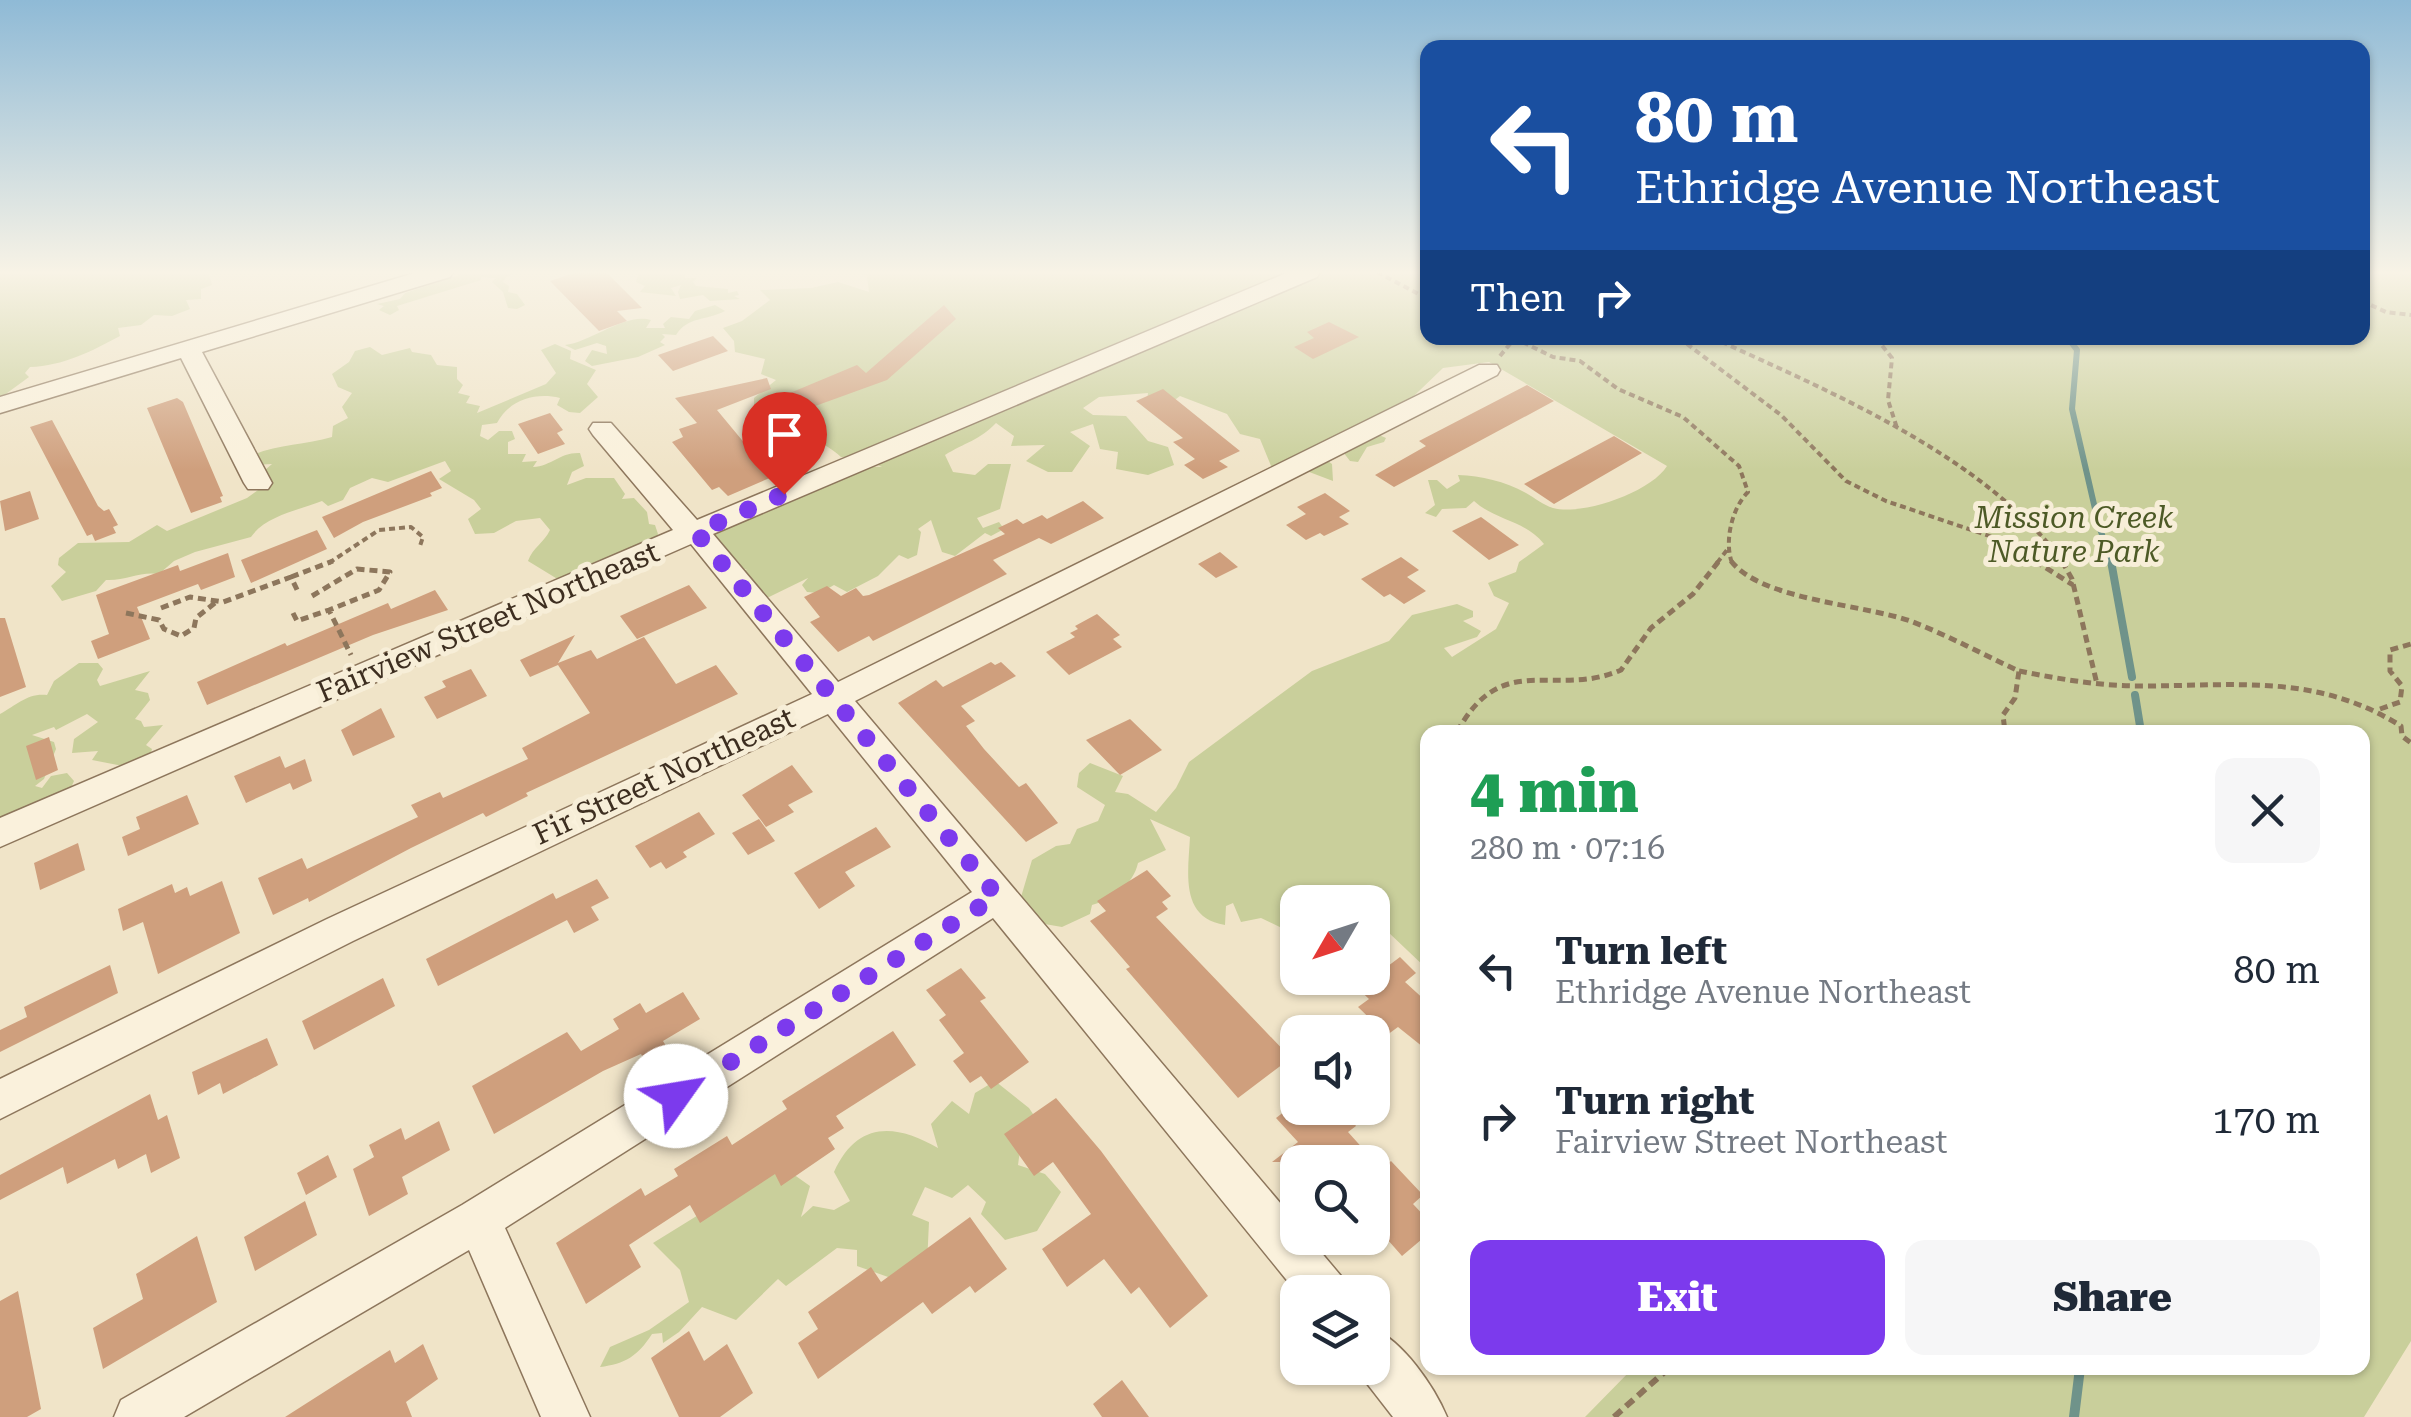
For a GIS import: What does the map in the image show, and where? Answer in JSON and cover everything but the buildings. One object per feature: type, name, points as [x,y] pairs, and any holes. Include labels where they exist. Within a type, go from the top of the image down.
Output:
[{"type":"street","points":[[0,405],[228,338]]},
{"type":"street","name":"Fairview Street Northeast","points":[[0,833],[1153,338]]},
{"type":"street","points":[[189,350],[258,483]]},
{"type":"street","name":"Fir Street Northeast","points":[[0,1100],[358,922],[833,698],[1488,370]]},
{"type":"street","points":[[602,429],[679,521],[696,532],[1311,1275]]},
{"type":"street","points":[[138,1417],[478,1220],[997,896]]},
{"type":"street","points":[[478,1220],[566,1417]]},
{"type":"street","points":[[1390,1374],[1423,1417]]},
{"type":"path","points":[[1528,345],[1553,357],[1580,361],[1618,389],[1683,417],[1740,466],[1748,492],[1737,503],[1728,550],[1732,564],[1747,576],[1795,594],[1910,621],[2019,671],[2097,684],[2274,685],[2320,691],[2380,710],[2401,726],[2402,736],[2411,743]]},
{"type":"path","points":[[1688,345],[1782,415],[1846,481],[1886,501],[2004,541],[2075,587]]},
{"type":"path","points":[[1727,345],[1898,431],[1997,493],[2066,564],[2097,684]]},
{"type":"path","points":[[1885,345],[1892,351],[1896,365],[1888,402],[1898,431]]},
{"type":"path","points":[[126,613],[159,620],[164,629],[180,640],[194,628],[196,618],[216,602],[343,562],[368,536],[393,528],[420,531],[420,546]]},
{"type":"path","points":[[1460,725],[1482,697],[1511,683],[1618,673],[1636,656],[1654,624],[1691,596],[1728,550]]},
{"type":"path","points":[[343,562],[356,570],[400,572]]},
{"type":"path","points":[[312,596],[356,570]]},
{"type":"path","points":[[293,613],[297,621],[379,590],[390,572]]},
{"type":"path","points":[[291,577],[299,594]]},
{"type":"path","points":[[161,608],[190,597],[216,602]]},
{"type":"path","points":[[329,610],[354,662]]},
{"type":"path","points":[[2380,710],[2400,702],[2402,686],[2390,671],[2390,650],[2411,644]]},
{"type":"path","points":[[2005,725],[2004,714],[2015,698],[2019,671]]},
{"type":"path","points":[[1614,1417],[1661,1375]]},
{"type":"green space","points":[[0,338],[116,338],[66,361],[30,367],[25,373],[29,377],[0,402]]},
{"type":"green space","points":[[664,338],[660,342],[665,345],[638,357],[592,366],[585,361],[592,350],[607,354],[606,346],[597,343],[575,350],[565,345],[586,339]]},
{"type":"green space","name":"Mission Creek Nature Park","points":[[732,338],[1420,338],[1420,345],[2370,345],[2370,338],[2411,338],[2411,1341],[2364,1417],[1585,1417],[1626,1375],[2370,1375],[2370,725],[1420,725],[1420,962],[1390,934],[1390,885],[1280,885],[1280,927],[1261,918],[1241,922],[1233,903],[1226,906],[1225,925],[1210,921],[1200,914],[1190,892],[1190,837],[1150,819],[1166,850],[1138,863],[1121,890],[1092,905],[1090,914],[1062,927],[1033,922],[1021,897],[1032,860],[1056,846],[1070,844],[1077,829],[1098,821],[1105,805],[1077,787],[1079,773],[1090,763],[1123,776],[1115,792],[1128,794],[1156,812],[1176,788],[1189,762],[1312,671],[1389,641],[1412,615],[1457,604],[1473,611],[1473,617],[1463,621],[1481,631],[1477,637],[1444,648],[1452,657],[1496,629],[1509,603],[1494,596],[1488,583],[1516,572],[1519,562],[1544,544],[1528,530],[1474,501],[1466,508],[1442,509],[1436,517],[1425,513],[1435,505],[1428,480],[1437,480],[1447,489],[1460,481],[1458,475],[1484,478],[1518,489],[1549,507],[1566,510],[1598,505],[1632,493],[1659,476],[1667,466],[1489,362],[1443,368],[1369,439],[1379,435],[1386,438],[1367,447],[1358,462],[1350,461],[1343,452],[1321,456],[1332,464],[1333,481],[1304,470],[1274,473],[1260,439],[1240,434],[1227,414],[1180,396],[1168,405],[1147,400],[1148,393],[1099,397],[1083,408],[1093,415],[1126,416],[1148,441],[1168,447],[1174,465],[1148,475],[1116,469],[1118,452],[1100,449],[1093,424],[1070,432],[1090,446],[1072,472],[1048,472],[1026,461],[1045,445],[1011,446],[1014,436],[996,423],[945,455],[953,472],[975,475],[988,464],[1011,464],[1000,509],[977,518],[983,528],[999,522],[1004,529],[991,536],[985,533],[955,556],[942,552],[931,520],[918,529],[921,532],[917,555],[908,559],[899,555],[878,576],[847,592],[834,585],[820,593],[807,592],[802,585],[808,578],[769,597],[730,593],[735,575],[747,569],[735,571],[712,537],[718,515],[796,479],[836,470],[882,467],[859,457],[841,457],[796,433],[768,431],[754,414],[754,398],[776,380],[761,374],[765,359],[735,352]]},
{"type":"green space","points":[[555,344],[571,351],[570,359],[596,370],[587,384],[598,397],[580,413],[557,405],[560,398],[541,396],[524,400],[508,409],[497,423],[482,425],[480,436],[488,440],[499,431],[512,431],[515,439],[508,442],[508,454],[526,454],[522,462],[537,461],[533,467],[580,453],[584,466],[572,472],[567,485],[586,478],[614,478],[625,494],[622,499],[634,498],[647,512],[649,524],[655,525],[658,534],[654,544],[634,546],[627,554],[564,583],[528,561],[550,530],[540,518],[516,521],[494,533],[475,534],[468,519],[481,509],[474,500],[439,479],[451,471],[445,461],[388,482],[372,478],[350,488],[343,500],[328,506],[322,501],[283,514],[251,537],[195,552],[174,561],[159,574],[106,580],[96,591],[62,601],[51,586],[66,572],[58,565],[59,558],[78,543],[129,542],[157,525],[167,531],[247,498],[265,485],[258,476],[272,464],[252,465],[253,455],[332,437],[333,426],[348,418],[342,407],[352,393],[338,387],[332,374],[349,362],[355,351],[370,347],[382,355],[410,348],[412,352],[431,355],[437,365],[457,367],[457,379],[463,385],[458,393],[470,396],[466,403],[480,406],[477,413],[546,384],[556,373],[541,350]]},
{"type":"green space","points":[[79,663],[98,663],[103,669],[97,680],[100,686],[150,671],[135,690],[148,693],[150,700],[135,719],[144,727],[163,725],[146,745],[152,749],[149,759],[128,767],[92,760],[98,751],[72,753],[74,739],[98,722],[87,714],[56,730],[54,727],[32,735],[54,742],[56,749],[44,779],[35,786],[42,788],[51,776],[67,773],[74,781],[69,792],[0,823],[0,714],[28,698],[47,695],[54,681]]},
{"type":"green space","points":[[995,1081],[1029,1108],[1037,1120],[1022,1136],[1018,1165],[1045,1174],[1061,1192],[1037,1231],[1005,1240],[981,1214],[986,1202],[968,1185],[952,1198],[925,1187],[912,1215],[929,1222],[927,1264],[891,1278],[857,1266],[857,1250],[837,1248],[786,1286],[778,1279],[736,1320],[702,1307],[663,1343],[662,1333],[652,1334],[630,1358],[600,1367],[610,1347],[649,1330],[689,1302],[680,1270],[653,1243],[708,1209],[755,1160],[793,1174],[810,1186],[801,1217],[813,1206],[834,1210],[850,1201],[834,1172],[854,1143],[878,1131],[892,1131],[938,1148],[931,1124],[952,1101],[969,1114],[975,1093]]},
{"type":"waterway","points":[[2073,345],[2077,350],[2072,409],[2099,526],[2112,563]]},
{"type":"waterway","points":[[2111,561],[2132,677]]},
{"type":"waterway","points":[[2135,695],[2140,725]]},
{"type":"waterway","points":[[2074,1417],[2079,1375]]},
{"type":"route","points":[[676,1096],[997,896],[696,532],[784,494]]}]
